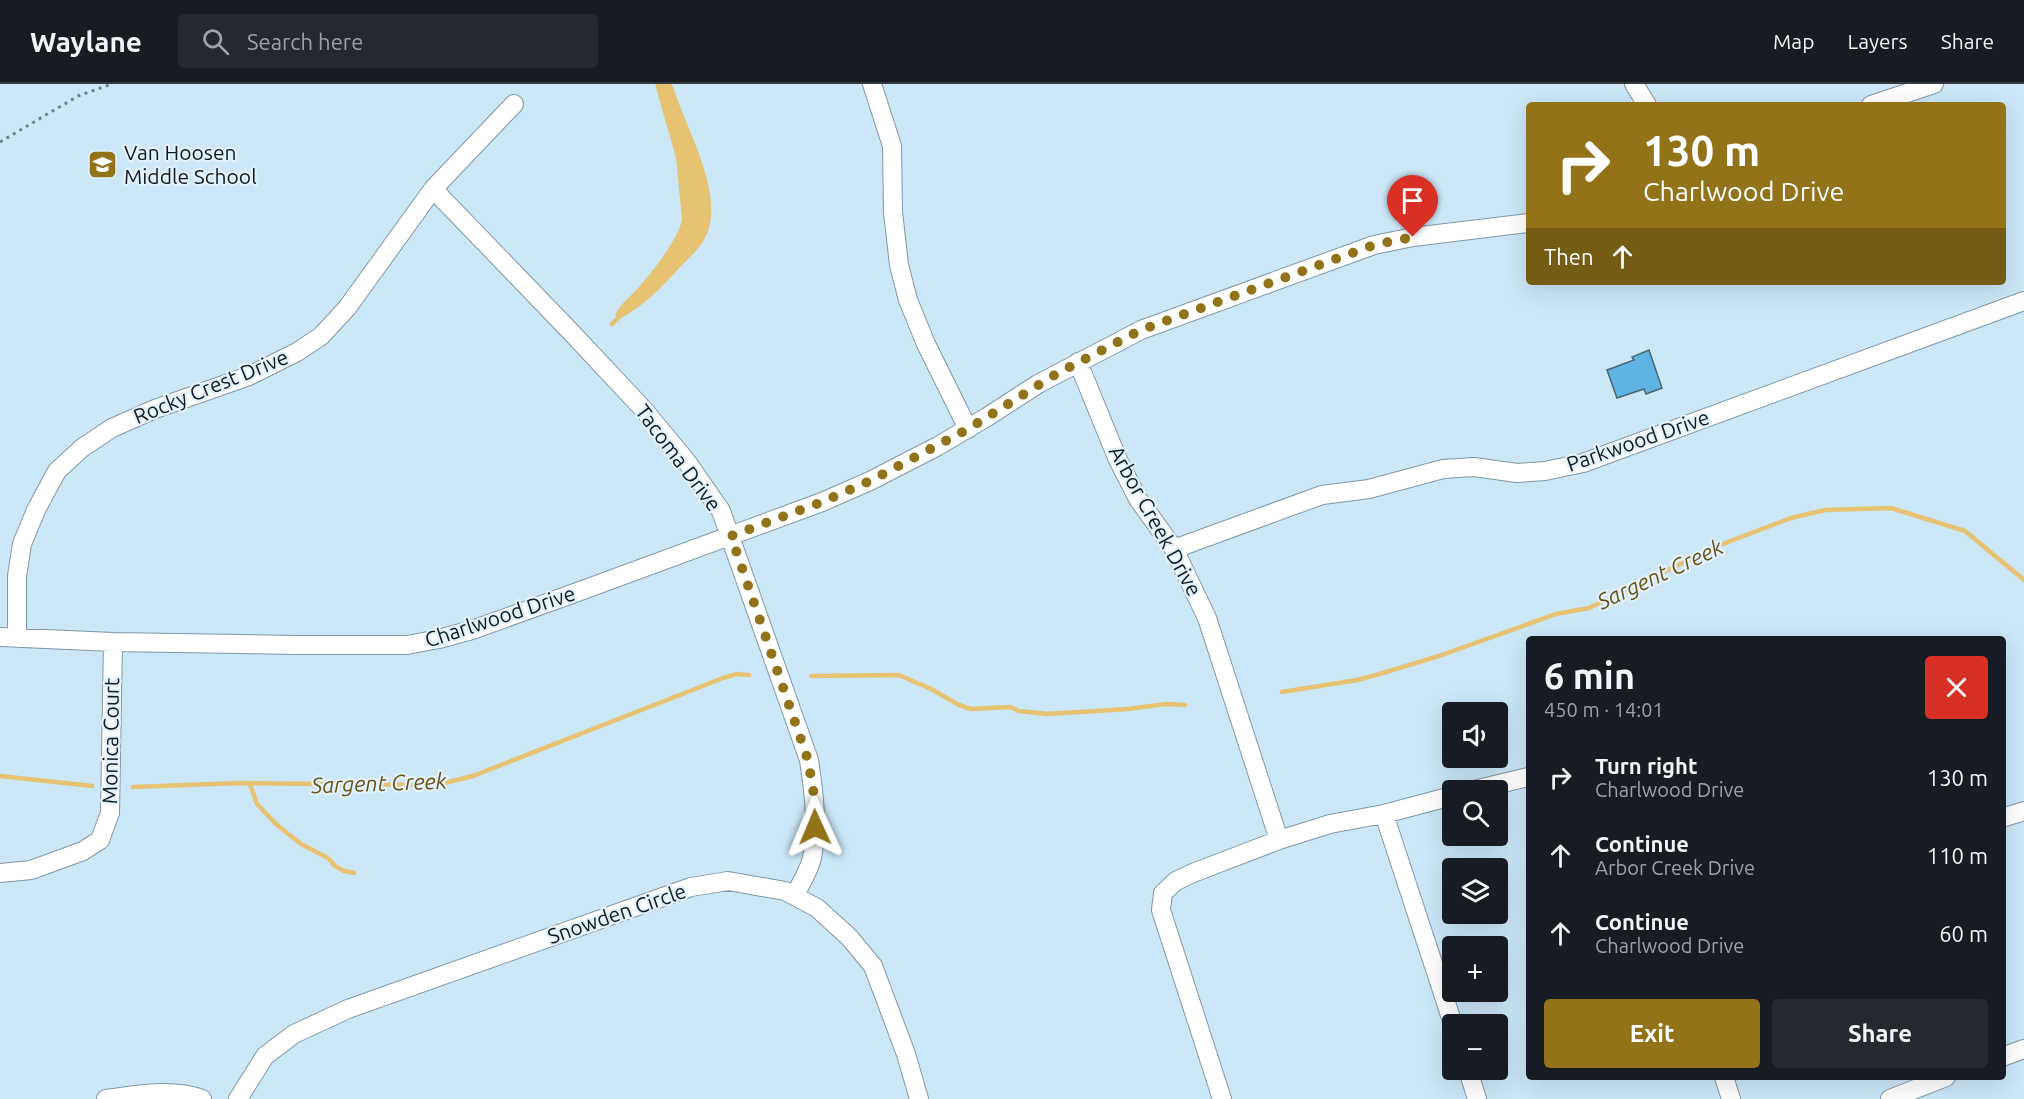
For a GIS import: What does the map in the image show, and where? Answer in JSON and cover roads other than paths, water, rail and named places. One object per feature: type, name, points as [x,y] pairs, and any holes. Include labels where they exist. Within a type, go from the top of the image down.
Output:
[{"type":"street","points":[[872,84],[892,146],[893,212],[899,265],[908,300],[926,344],[968,429],[1038,384],[1141,330],[1374,245],[1413,237],[1526,223]]},
{"type":"street","points":[[1634,84],[1645,102]]},
{"type":"street","points":[[1878,102],[1906,89],[1934,84]]},
{"type":"street","name":"Rocky Crest Drive","points":[[8,638],[22,544],[36,510],[57,471],[82,448],[112,429],[155,409],[249,376],[297,352],[321,336],[347,308],[406,223],[433,189],[514,104]]},
{"type":"street","name":"Tacoma Drive","points":[[433,189],[645,411],[687,462],[721,511],[808,760],[814,795],[815,827],[811,860],[795,896]]},
{"type":"street","name":"Parkwood Drive","points":[[1174,549],[1322,495],[1369,489],[1443,469],[1474,468],[1517,473],[1545,471],[1583,462],[2024,301]]},
{"type":"street","name":"Arbor Creek Drive","points":[[1078,362],[1123,470],[1138,499],[1174,549],[1207,618],[1279,840]]},
{"type":"street","name":"Charlwood Drive","points":[[8,638],[113,642],[408,645],[439,639],[472,630],[822,502],[870,481],[968,429]]},
{"type":"street","name":"Monica Court","points":[[0,873],[31,870],[83,851],[100,840],[110,813],[113,642]]},
{"type":"street","points":[[1508,782],[1526,777]]},
{"type":"street","points":[[1222,1099],[1161,910],[1163,893],[1176,881],[1193,873],[1279,840],[1330,824],[1384,814],[1442,799]]},
{"type":"street","points":[[2006,817],[2024,811]]},
{"type":"street","points":[[1384,814],[1450,1014]]},
{"type":"street","name":"Snowden Circle","points":[[238,1099],[265,1056],[294,1034],[348,1009],[691,887],[728,881],[785,891],[818,908],[849,936],[873,966],[902,1043],[919,1099]]},
{"type":"street","points":[[2006,1056],[2024,1049]]},
{"type":"street","points":[[1471,1080],[1478,1099]]},
{"type":"street","points":[[1725,1080],[1731,1099]]},
{"type":"street","points":[[1890,1099],[1938,1080]]},
{"type":"street","points":[[106,1099],[139,1093],[166,1092],[202,1099]]},
{"type":"waterway","points":[[612,324],[617,319]]},
{"type":"waterway","name":"Sargent Creek","points":[[1282,692],[1376,675],[1439,656],[1556,614],[1589,608],[1720,545],[1791,518],[1825,510],[1891,508],[1965,531],[2024,580]]},
{"type":"waterway","name":"Sargent Creek","points":[[133,787],[240,783],[437,785],[473,776],[723,678],[737,674],[749,675]]},
{"type":"waterway","name":"Sargent Creek","points":[[811,676],[899,675],[971,709],[1010,707],[1019,711],[1047,714],[1128,709],[1166,704],[1185,705]]},
{"type":"waterway","name":"Sargent Creek","points":[[0,776],[92,786]]},
{"type":"waterway","points":[[250,784],[257,804],[276,824],[301,844],[328,858],[335,866],[354,873]]},
{"type":"place","name":"Van Hoosen Middle School","points":[[103,165]]}]
